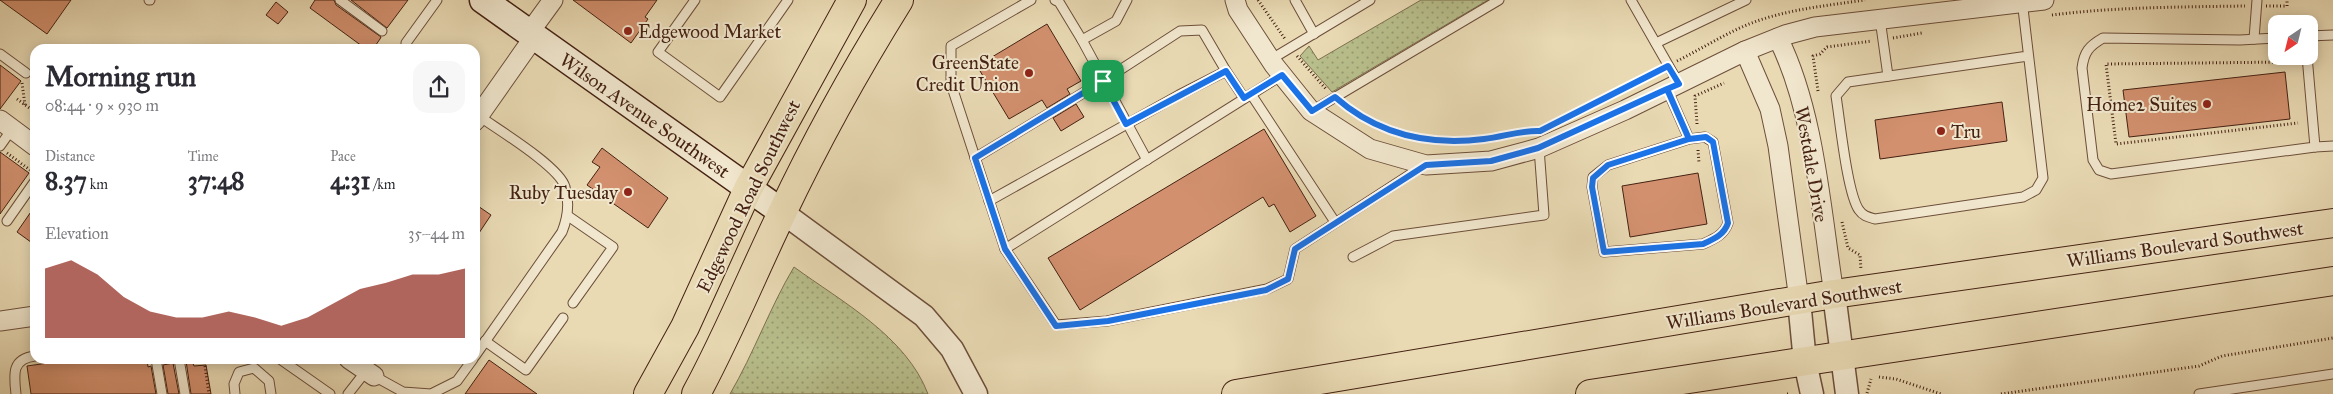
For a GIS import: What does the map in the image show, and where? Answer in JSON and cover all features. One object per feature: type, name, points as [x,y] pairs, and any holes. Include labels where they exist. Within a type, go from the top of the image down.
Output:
[{"type":"main road","name":"Wilson Avenue Southwest","points":[[483,0],[782,212]]},
{"type":"main road","name":"Edgewood Road Southwest","points":[[641,394],[654,384],[689,318],[748,189],[852,0]]},
{"type":"main road","name":"Edgewood Road Southwest","points":[[696,394],[721,347],[782,212],[826,123],[899,0]]},
{"type":"main road","name":"Williams Boulevard Southwest","points":[[1236,394],[1834,294],[2333,223]]},
{"type":"main road","points":[[1590,394],[2333,281]]},
{"type":"street","points":[[480,113],[532,35],[552,0]]},
{"type":"street","points":[[1235,0],[1238,10],[1270,60],[1312,111],[1370,149],[1426,165],[1491,161],[1673,86],[1745,51],[1778,38],[1815,27],[2022,1],[2044,0]]},
{"type":"street","name":"Westdale Drive","points":[[1778,38],[1798,85],[1808,129],[1834,294]]},
{"type":"street","name":"Westdale Drive","points":[[1745,51],[1770,109],[1778,146],[1799,300]]},
{"type":"street","points":[[6,125],[30,142]]},
{"type":"street","name":"Wilson Avenue Southwest","points":[[782,212],[924,316],[952,349],[976,394]]},
{"type":"street","points":[[1834,294],[1847,394]]},
{"type":"street","points":[[1799,300],[1805,362],[1812,394]]},
{"type":"street","points":[[0,321],[30,317]]},
{"type":"street","points":[[356,364],[370,374]]},
{"type":"lane","points":[[340,0],[382,31]]},
{"type":"lane","points":[[406,43],[437,0]]},
{"type":"lane","points":[[695,0],[658,52],[720,97],[788,0]]},
{"type":"lane","points":[[1031,0],[951,46],[951,84],[1005,249],[1056,326],[1108,321],[1266,290],[1288,279],[1295,249],[1426,165]]},
{"type":"lane","points":[[1055,0],[1059,2],[1082,40],[1147,160]]},
{"type":"lane","points":[[1082,40],[1116,21],[1127,0]]},
{"type":"lane","points":[[1295,0],[1314,34]]},
{"type":"lane","points":[[1270,60],[1370,0]]},
{"type":"lane","points":[[1312,111],[1499,0]]},
{"type":"lane","points":[[1631,0],[1668,66],[1673,86],[1693,138]]},
{"type":"lane","points":[[1656,43],[1746,0]]},
{"type":"lane","points":[[2254,39],[2257,0]]},
{"type":"lane","points":[[2022,1],[2043,178],[2036,190],[2023,198],[1875,219],[1866,217],[1858,210],[1852,192],[1836,96],[1848,82],[2028,56]]},
{"type":"lane","points":[[1880,19],[1888,76]]},
{"type":"lane","points":[[975,158],[1103,81],[1180,31],[1202,30],[1226,71],[1248,96],[1335,222]]},
{"type":"lane","points":[[2318,36],[2333,35]]},
{"type":"lane","points":[[2268,38],[2103,38],[2090,45],[2084,57],[2082,68],[2093,160],[2100,170],[2111,174],[2333,146]]},
{"type":"lane","points":[[0,54],[26,73]]},
{"type":"lane","points":[[2309,65],[2315,148]]},
{"type":"lane","points":[[989,201],[1126,124],[1226,71]]},
{"type":"lane","points":[[1005,249],[1282,75]]},
{"type":"lane","points":[[480,120],[552,168],[565,185],[569,212],[562,232],[480,348]]},
{"type":"lane","points":[[0,147],[6,125]]},
{"type":"lane","points":[[1706,137],[1713,142],[1728,223],[1726,228],[1716,238],[1703,244],[1604,252],[1592,187],[1593,178],[1608,165],[1693,138],[1706,137]]},
{"type":"lane","points":[[1353,257],[1393,236],[1544,215],[1540,140]]},
{"type":"lane","points":[[7,221],[30,188]]},
{"type":"lane","points":[[568,216],[613,247],[573,303]]},
{"type":"lane","points":[[485,341],[526,370],[563,318]]},
{"type":"lane","points":[[16,394],[15,370],[24,359],[30,357]]},
{"type":"lane","points":[[157,364],[162,394]]},
{"type":"lane","points":[[180,364],[185,394]]},
{"type":"lane","points":[[287,364],[330,394]]},
{"type":"lane","points":[[348,394],[370,374],[402,392],[431,394],[457,381],[469,364]]},
{"type":"lane","points":[[235,394],[234,384],[239,372],[254,368],[269,381],[271,394]]},
{"type":"lane","points":[[2199,394],[2333,374]]},
{"type":"path","points":[[1258,0],[1291,47],[1335,97],[1350,110],[1390,130],[1420,140],[1449,142],[1485,139],[1530,130],[1540,140]]},
{"type":"path","points":[[1598,102],[1742,27],[1773,16],[1806,8],[1865,0]]},
{"type":"path","points":[[2268,62],[2106,64],[2116,144],[2298,123]]},
{"type":"path","points":[[1699,163],[1693,138],[1695,96],[1724,83]]},
{"type":"path","points":[[17,99],[30,108]]},
{"type":"path","points":[[0,147],[30,170]]},
{"type":"path","points":[[2002,394],[2199,366],[2222,356],[2333,338]]},
{"type":"path","points":[[205,364],[209,394]]},
{"type":"path","points":[[1879,378],[1896,379],[1941,394]]},
{"type":"path","points":[[1867,394],[1871,379]]},
{"type":"green space","points":[[1421,0],[1488,0],[1332,92],[1300,56],[1309,46],[1318,60]]},
{"type":"green space","points":[[794,267],[852,307],[889,338],[918,373],[928,394],[730,394]]},
{"type":"building","points":[[0,0],[71,0],[47,34]]},
{"type":"building","points":[[315,0],[334,0],[336,5],[381,37],[376,44],[359,44],[310,8]]},
{"type":"building","points":[[351,0],[408,0],[387,28]]},
{"type":"building","name":"Edgewood Market","points":[[573,0],[657,0],[645,17],[648,19],[631,43]]},
{"type":"building","points":[[276,2],[288,12],[278,24],[266,15]]},
{"type":"building","name":"GreenState Credit Union","points":[[1047,24],[1081,81],[1067,89],[1070,94],[1047,108],[1042,100],[1009,119],[977,66]]},
{"type":"building","points":[[0,65],[21,81],[0,109]]},
{"type":"building","name":"Home2 Suites","points":[[2285,72],[2290,119],[2129,137],[2123,90]]},
{"type":"building","name":"Tru","points":[[2002,102],[2007,141],[1880,159],[1875,120]]},
{"type":"building","points":[[1076,104],[1084,117],[1061,131],[1053,118]]},
{"type":"building","points":[[1264,129],[1316,216],[1290,232],[1274,204],[1269,207],[1263,197],[1080,310],[1048,258]]},
{"type":"building","name":"Ruby Tuesday","points":[[602,148],[668,198],[648,228],[587,185],[600,167],[592,162]]},
{"type":"building","points":[[0,152],[29,173],[0,214]]},
{"type":"building","points":[[1698,173],[1707,224],[1630,237],[1622,186]]},
{"type":"building","points":[[480,207],[491,215],[480,232]]},
{"type":"building","points":[[30,213],[30,241],[17,232]]},
{"type":"building","points":[[489,360],[537,394],[465,394]]},
{"type":"building","points":[[41,364],[148,364],[148,367],[151,366],[156,394],[31,394],[27,366]]},
{"type":"building","points":[[173,364],[179,394],[168,394],[163,365]]},
{"type":"building","points":[[186,364],[193,364],[194,366],[206,365],[211,394],[191,394]]},
{"type":"place","name":"Edgewood Market","points":[[628,31]]},
{"type":"place","name":"GreenState Credit Union","points":[[1029,73]]},
{"type":"place","name":"Home2 Suites","points":[[2207,104]]},
{"type":"place","name":"Tru","points":[[1941,131]]},
{"type":"place","name":"Ruby Tuesday","points":[[628,192]]},
{"type":"route","points":[[1103,81],[975,158],[1005,249],[1056,326],[1108,321],[1266,290],[1288,279],[1295,249],[1426,165],[1491,161],[1538,148],[1625,110],[1667,89],[1689,139],[1706,137],[1713,142],[1728,223],[1726,228],[1716,238],[1703,244],[1611,253],[1604,252],[1592,187],[1593,178],[1598,171],[1608,165],[1689,139],[1667,89],[1679,84],[1668,66],[1540,131],[1530,130],[1485,139],[1449,142],[1420,140],[1390,130],[1350,110],[1335,97],[1312,111],[1282,75],[1244,98],[1226,71],[1126,124],[1103,81]]}]
